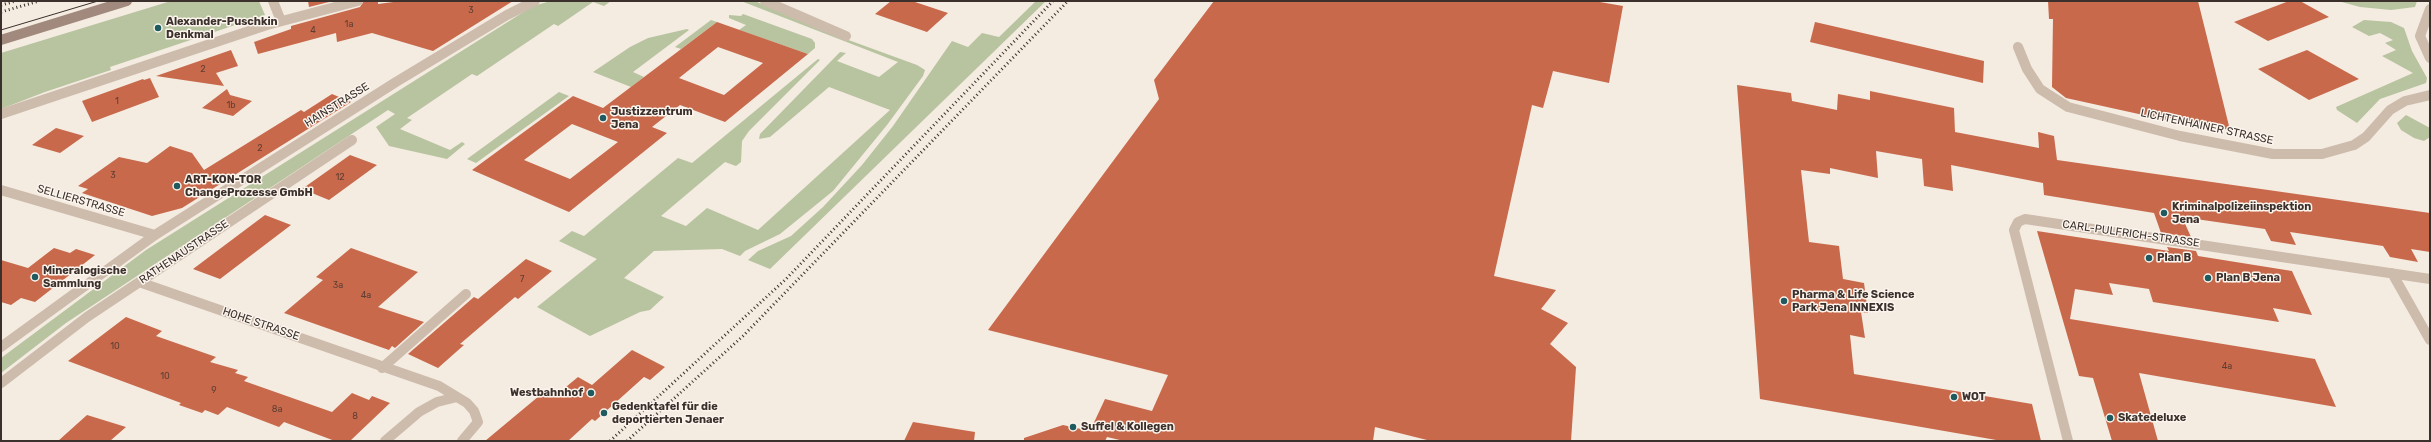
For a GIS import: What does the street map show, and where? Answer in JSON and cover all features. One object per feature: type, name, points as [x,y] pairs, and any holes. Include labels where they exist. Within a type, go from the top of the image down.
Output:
[{"type":"main road","points":[[1,40],[127,1]]},
{"type":"street","points":[[273,1],[281,20]]},
{"type":"street","points":[[1,114],[281,20],[358,1]]},
{"type":"street","name":"HAINSTRASSE","points":[[2,345],[155,235],[396,82],[507,15],[535,1]]},
{"type":"street","points":[[765,1],[846,36]]},
{"type":"street","points":[[2430,9],[2420,36],[2430,58]]},
{"type":"street","name":"LICHTENHAINER STRASSE","points":[[2018,47],[2040,89],[2068,108],[2180,136],[2273,154],[2322,154],[2354,145],[2366,137],[2390,110],[2405,101],[2430,95]]},
{"type":"street","name":"RATHENAUSTRASSE","points":[[1,383],[87,317],[352,140]]},
{"type":"street","name":"SELLIERSTRASSE","points":[[1,190],[155,235]]},
{"type":"street","name":"CARL-PULFRICH-STRASSE","points":[[2068,441],[2014,230],[2018,222],[2025,219],[2430,279]]},
{"type":"street","points":[[2392,273],[2430,340]]},
{"type":"street","name":"HOHE STRASSE","points":[[140,282],[382,368],[440,386],[457,397],[474,411],[478,422],[462,441]]},
{"type":"street","points":[[382,368],[466,294]]},
{"type":"street","points":[[385,441],[419,412],[437,402],[457,397]]},
{"type":"green space","points":[[171,1],[259,1],[265,15],[110,67],[111,70],[45,92],[1,109],[1,53]]},
{"type":"green space","points":[[551,1],[611,1],[604,6],[593,2],[558,26],[554,24],[477,76],[472,74],[407,118],[412,120],[400,129],[450,150],[462,142],[465,144],[447,159],[389,146],[376,127],[395,114],[388,110],[66,323],[1,373],[1,358],[146,250],[533,6]]},
{"type":"green space","points":[[741,1],[755,1],[821,30],[917,65],[925,70],[923,76],[887,125],[833,191],[780,234],[745,251],[740,256],[722,249],[654,251],[624,278],[664,297],[650,310],[640,312],[590,336],[537,307],[597,259],[559,241],[572,231],[584,236],[678,158],[692,163],[818,59],[820,60],[749,131],[742,141],[741,162],[736,166],[725,162],[661,216],[686,226],[707,208],[758,230],[890,110],[829,87],[770,137],[759,139],[760,134],[840,52],[846,53],[837,61],[879,77],[898,62]]},
{"type":"green space","points":[[1036,1],[1046,1],[770,269],[748,260],[758,251],[791,236],[823,207],[862,165],[893,126],[952,41],[968,47],[982,33],[999,37]]},
{"type":"green space","points":[[2338,1],[2417,1],[2415,7],[2391,10],[2360,7]]},
{"type":"green space","points":[[743,14],[812,39],[815,43],[815,48],[808,54],[739,30],[746,25],[729,18],[729,15],[741,16]]},
{"type":"green space","points":[[711,20],[717,22],[681,49],[675,47]]},
{"type":"green space","points":[[2364,20],[2391,22],[2404,28],[2412,51],[2427,78],[2426,83],[2380,99],[2357,123],[2337,110],[2336,107],[2413,73],[2382,56],[2396,50],[2385,43],[2393,40],[2380,33],[2369,36],[2352,27]]},
{"type":"green space","points":[[687,29],[689,30],[633,72],[644,77],[631,87],[593,72],[630,47],[648,38]]},
{"type":"green space","points":[[559,92],[569,96],[476,163],[467,159]]},
{"type":"green space","points":[[2406,115],[2430,128],[2430,137],[2424,141],[2414,138],[2401,130],[2397,123]]},
{"type":"building","points":[[308,1],[333,1],[309,7]]},
{"type":"building","points":[[364,1],[378,1],[378,4],[401,1],[513,1],[433,51],[372,33],[337,42],[336,33],[258,54],[254,42],[291,29],[291,26],[360,7]]},
{"type":"building","points":[[891,1],[912,1],[948,13],[927,32],[875,14]]},
{"type":"building","points":[[1214,1],[1594,1],[1623,6],[1609,83],[1553,71],[1543,108],[1532,105],[1494,276],[1556,290],[1541,309],[1568,323],[1550,344],[1576,367],[1571,441],[1431,441],[1375,427],[1373,441],[1124,441],[1107,437],[1105,441],[1024,441],[1024,438],[1063,425],[1090,431],[1105,399],[1152,411],[1168,375],[988,330],[1159,99],[1154,80]]},
{"type":"building","points":[[2048,1],[2198,1],[2230,130],[2166,117],[2166,120],[2066,98],[2052,87],[2053,19],[2049,19]]},
{"type":"building","points":[[2289,1],[2300,1],[2329,17],[2268,41],[2234,22]]},
{"type":"building","name":"Justizzentrum Jena","points":[[717,22],[808,54],[725,122],[680,105],[652,127],[667,133],[569,212],[472,170],[573,96],[603,108]],"holes":[[[718,47],[763,63],[724,95],[679,78]],[[572,124],[618,142],[570,179],[524,160]]]},
{"type":"building","points":[[1815,22],[1984,61],[1983,83],[1810,42]]},
{"type":"building","points":[[231,50],[238,66],[216,73],[224,86],[156,76]]},
{"type":"building","points":[[2307,50],[2359,79],[2309,100],[2258,69]]},
{"type":"building","points":[[150,78],[159,97],[92,122],[82,101],[143,79]]},
{"type":"building","points":[[1737,85],[1791,93],[1792,101],[1837,110],[1838,94],[1870,100],[1870,91],[1954,108],[1955,132],[2039,148],[2038,132],[2054,136],[2057,160],[2430,213],[2430,252],[2411,249],[2418,262],[2390,257],[2383,246],[2290,232],[2296,245],[2271,241],[2265,229],[2182,217],[2191,237],[2161,233],[2154,213],[2044,195],[2043,183],[1951,165],[1953,191],[1924,186],[1922,159],[1876,151],[1878,178],[1830,168],[1830,174],[1801,170],[1809,242],[1839,246],[1843,279],[1864,283],[1868,313],[1861,312],[1865,338],[1850,335],[1854,374],[2032,404],[2041,441],[2002,441],[1760,399]]},
{"type":"building","points":[[227,89],[230,95],[252,101],[233,116],[202,108]]},
{"type":"building","points":[[332,94],[351,102],[182,208],[152,216],[82,193],[88,189],[78,186],[119,157],[147,163],[170,146],[192,153],[204,170],[301,110],[304,112]]},
{"type":"building","points":[[56,128],[84,136],[60,153],[32,145]]},
{"type":"building","points":[[350,155],[377,165],[329,200],[302,189]]},
{"type":"building","points":[[265,215],[291,225],[220,279],[193,269]]},
{"type":"building","points":[[2037,231],[2169,251],[2167,247],[2196,251],[2198,256],[2292,271],[2312,315],[2273,308],[2279,322],[2153,302],[2149,289],[2109,283],[2113,295],[2075,289],[2070,319],[2315,359],[2336,407],[2139,373],[2158,441],[2112,441],[2093,378],[2079,376]]},
{"type":"building","points":[[54,248],[70,253],[76,249],[95,255],[35,302],[21,298],[11,305],[1,302],[1,260],[28,268]]},
{"type":"building","points":[[351,248],[418,272],[378,307],[424,322],[395,348],[392,346],[389,350],[284,313],[323,280],[316,277]]},
{"type":"building","points":[[526,259],[552,271],[518,299],[515,297],[460,344],[464,345],[438,368],[408,354],[474,297],[478,299]]},
{"type":"building","points":[[126,317],[162,331],[156,336],[216,357],[210,362],[238,370],[235,373],[248,377],[244,381],[332,412],[352,393],[369,400],[372,396],[390,403],[350,441],[335,441],[284,422],[279,427],[227,407],[218,415],[205,410],[202,413],[179,405],[181,403],[68,361]]},
{"type":"building","name":"Westbahnhof","points":[[632,350],[665,367],[650,380],[644,377],[595,421],[592,419],[568,441],[485,441],[545,391],[555,396],[578,377],[592,385]]},
{"type":"building","points":[[87,415],[126,427],[110,441],[58,441]]},
{"type":"building","points":[[913,422],[975,432],[974,441],[904,441]]},
{"type":"tram line","points":[[1,30],[98,1]]},
{"type":"railway","points":[[1,5],[16,1]]},
{"type":"railway","points":[[1,12],[39,1]]},
{"type":"railway","points":[[610,441],[786,279],[1053,1]]},
{"type":"railway","points":[[627,441],[743,336],[1068,1]]},
{"type":"place","name":"Alexander-Puschkin Denkmal","points":[[158,28]]},
{"type":"place","name":"Justizzentrum Jena","points":[[603,118]]},
{"type":"place","name":"ART-KON-TOR ChangeProzesse GmbH","points":[[177,186]]},
{"type":"place","name":"Kriminalpolizeiinspektion Jena","points":[[2164,213]]},
{"type":"place","name":"Plan B","points":[[2149,258]]},
{"type":"place","name":"Mineralogische Sammlung","points":[[35,277]]},
{"type":"place","name":"Plan B Jena","points":[[2208,278]]},
{"type":"place","name":"Pharma & Life Science Park Jena INNEXIS","points":[[1784,301]]},
{"type":"place","name":"Westbahnhof","points":[[591,393]]},
{"type":"place","name":"WOT","points":[[1954,397]]},
{"type":"place","name":"Gedenktafel für die deportierten Jenaer","points":[[604,413]]},
{"type":"place","name":"Skatedeluxe","points":[[2110,418]]},
{"type":"place","name":"Suffel & Kollegen","points":[[1073,427]]}]
